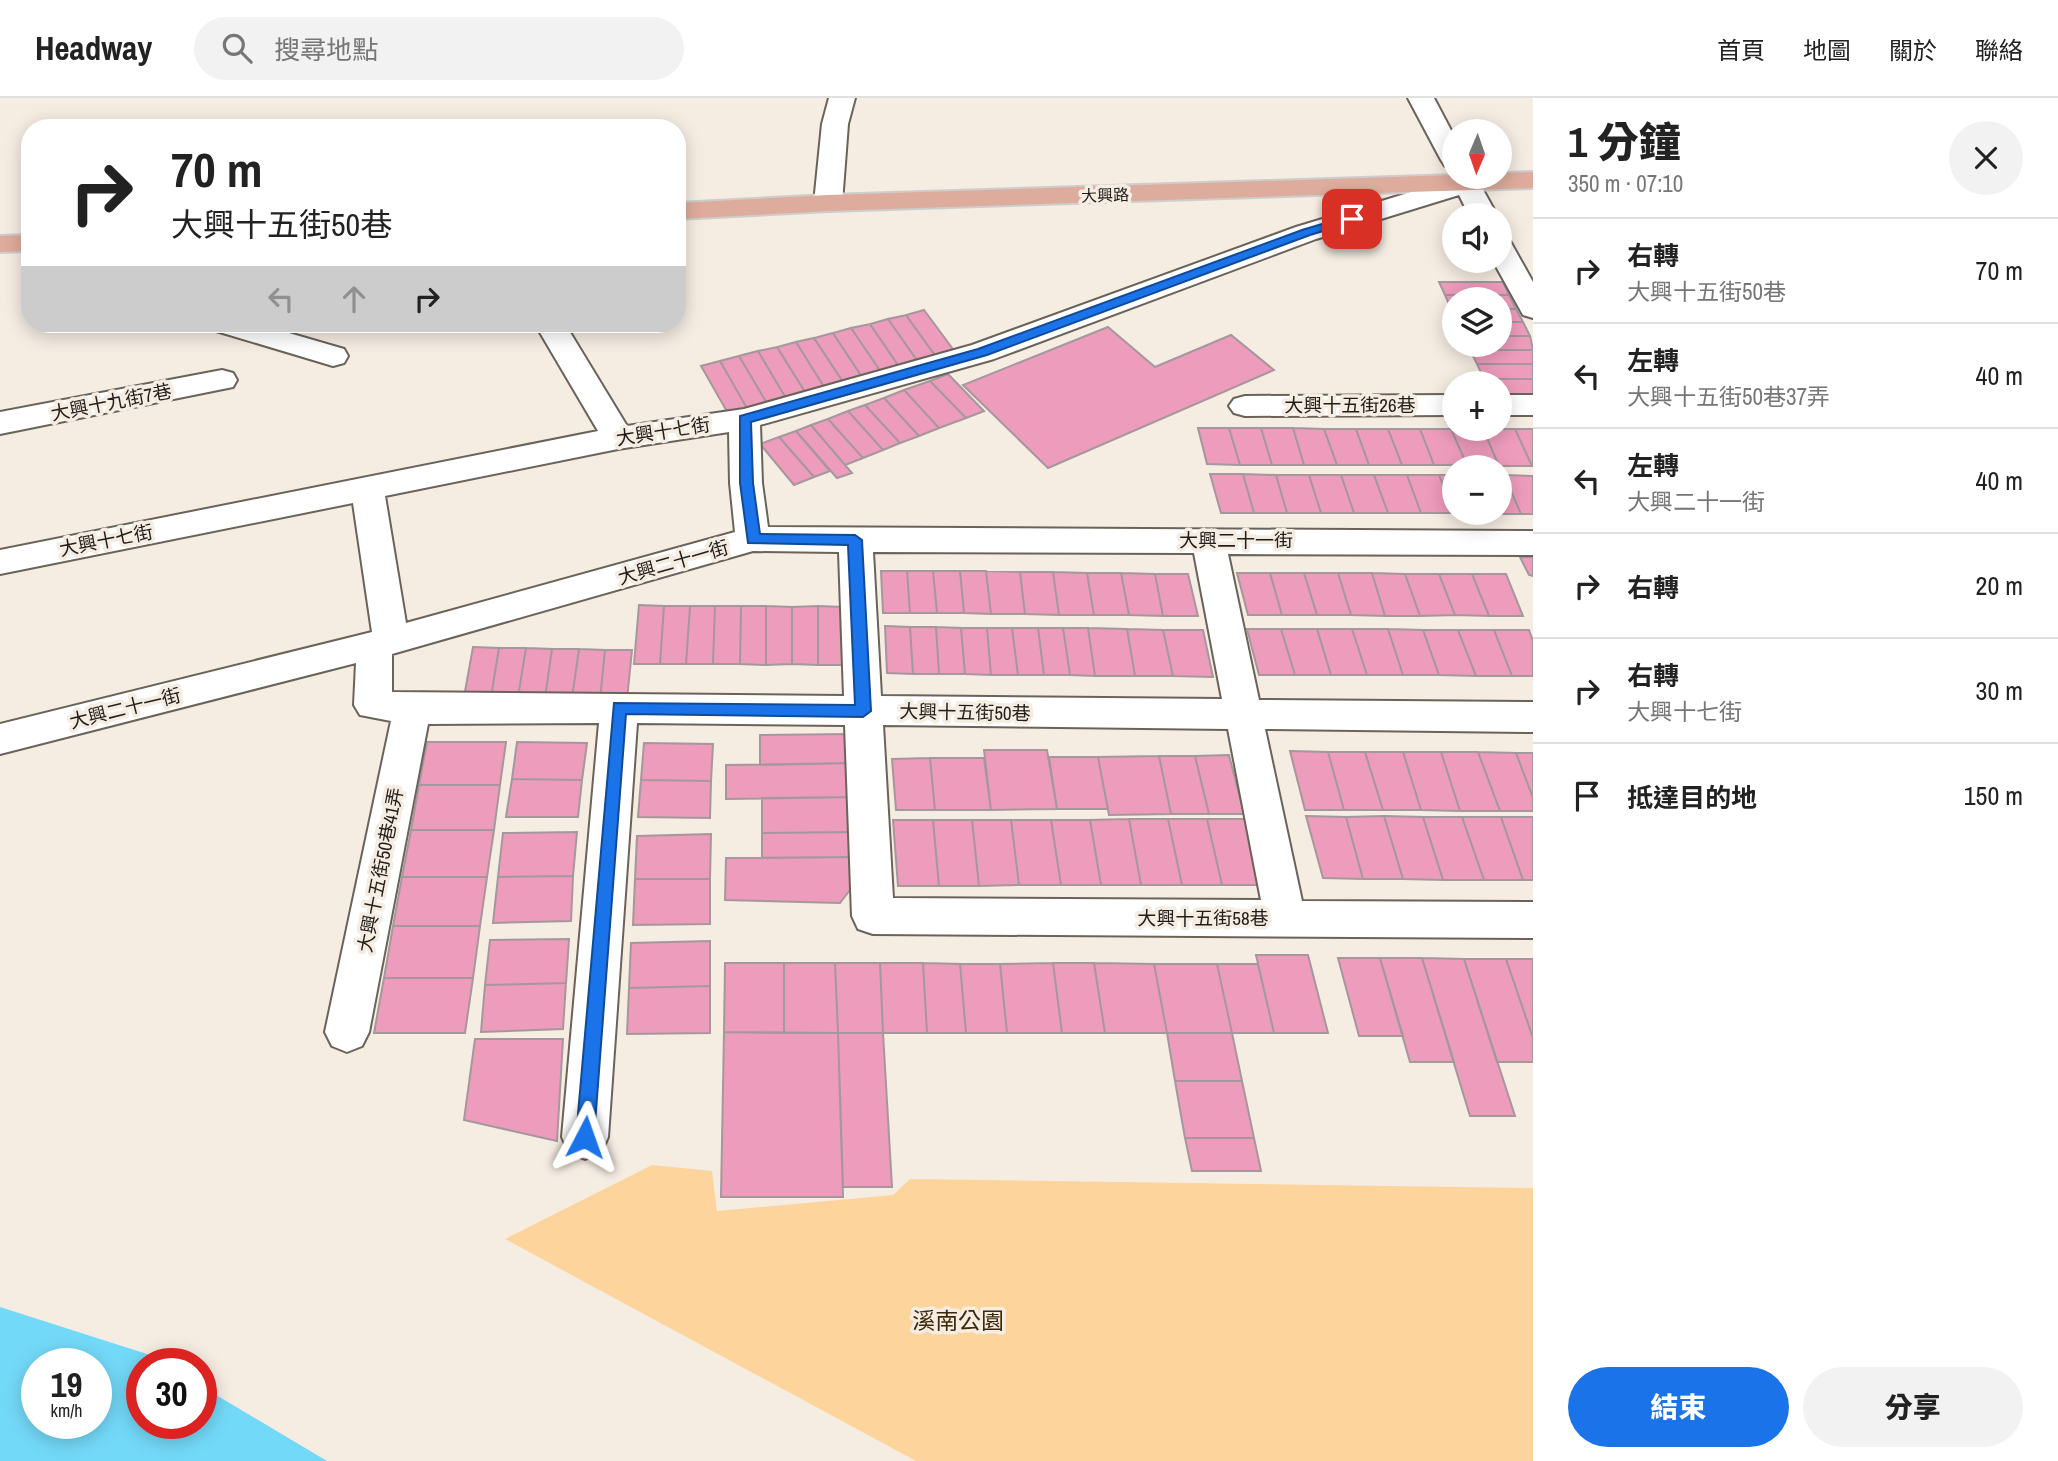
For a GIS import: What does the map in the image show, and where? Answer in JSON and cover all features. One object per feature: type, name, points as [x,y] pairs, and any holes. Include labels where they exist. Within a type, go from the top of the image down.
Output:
[{"type":"main road","name":"大興路","points":[[686,211],[1442,174]]},
{"type":"main road","name":"大興路","points":[[1512,178],[1533,180]]},
{"type":"main road","points":[[0,244],[21,243]]},
{"type":"street","points":[[828,203],[835,124],[842,98]]},
{"type":"street","points":[[1421,98],[1442,136]]},
{"type":"street","name":"大興十七街","points":[[0,562],[618,438],[744,419],[983,352],[1442,181]]},
{"type":"street","points":[[1512,270],[1533,310]]},
{"type":"street","points":[[256,333],[333,356]]},
{"type":"street","points":[[555,333],[618,438]]},
{"type":"street","name":"大興十九街7巷","points":[[0,423],[222,380]]},
{"type":"street","name":"大興十五街26巷","points":[[1245,406],[1442,405]]},
{"type":"street","points":[[1512,405],[1533,405]]},
{"type":"street","points":[[744,419],[746,483],[753,539]]},
{"type":"street","points":[[367,488],[382,643]]},
{"type":"street","name":"大興二十一街","points":[[0,739],[382,643],[753,539],[1533,543]]},
{"type":"street","points":[[855,540],[863,711]]},
{"type":"street","points":[[1208,540],[1285,919]]},
{"type":"street","name":"大興十五街50巷","points":[[382,643],[373,705],[412,709],[619,708],[1533,717]]},
{"type":"street","points":[[585,1137],[619,708]]},
{"type":"street","name":"大興十五街50巷41弄","points":[[347,1032],[412,709]]},
{"type":"street","name":"大興十五街58巷","points":[[863,711],[873,916],[1533,920]]},
{"type":"green space","name":"溪南公園","points":[[652,1165],[712,1171],[717,1211],[893,1195],[910,1179],[1533,1188],[1533,1461],[916,1461],[505,1239]]},
{"type":"water","points":[[0,1307],[128,1348],[126,1348],[126,1439],[217,1439],[217,1396],[327,1461],[0,1461]]},
{"type":"building","points":[[1439,282],[1503,282],[1505,287],[1442,287]]},
{"type":"building","points":[[1512,309],[1516,309],[1523,322],[1512,322]]},
{"type":"building","points":[[924,310],[958,356],[939,361],[906,315]]},
{"type":"building","points":[[906,315],[939,361],[921,366],[888,319]]},
{"type":"building","points":[[888,319],[921,366],[902,371],[870,324]]},
{"type":"building","points":[[1512,322],[1523,322],[1530,336],[1512,336]]},
{"type":"building","points":[[870,324],[902,371],[883,375],[851,328]]},
{"type":"building","points":[[1108,327],[1155,367],[1231,335],[1274,370],[1048,468],[963,385]]},
{"type":"building","points":[[851,328],[883,375],[864,380],[833,333]]},
{"type":"building","points":[[833,333],[864,380],[845,385],[814,338]]},
{"type":"building","points":[[1512,336],[1530,336],[1533,350],[1512,350]]},
{"type":"building","points":[[814,338],[845,385],[826,390],[796,342]]},
{"type":"building","points":[[796,342],[826,390],[807,395],[777,347]]},
{"type":"building","points":[[777,347],[807,395],[787,400],[758,351]]},
{"type":"building","points":[[1512,350],[1533,350],[1533,364],[1477,364],[1474,357],[1512,357]]},
{"type":"building","points":[[758,351],[787,400],[768,405],[739,356]]},
{"type":"building","points":[[739,356],[768,405],[748,410],[720,361]]},
{"type":"building","points":[[720,361],[748,410],[729,415],[701,366]]},
{"type":"building","points":[[1477,364],[1533,364],[1533,379],[1512,379],[1512,371],[1480,371]]},
{"type":"building","points":[[948,374],[984,411],[966,418],[930,381]]},
{"type":"building","points":[[1512,379],[1533,379],[1533,394],[1512,394]]},
{"type":"building","points":[[930,381],[966,418],[939,428],[904,390]]},
{"type":"building","points":[[904,390],[939,428],[919,436],[884,398]]},
{"type":"building","points":[[884,398],[919,436],[900,443],[865,405]]},
{"type":"building","points":[[865,405],[900,443],[883,450],[848,411]]},
{"type":"building","points":[[848,411],[883,450],[863,458],[828,419]]},
{"type":"building","points":[[828,419],[863,458],[845,465],[811,425]]},
{"type":"building","points":[[811,425],[852,473],[837,478],[796,431]]},
{"type":"building","points":[[1198,428],[1229,428],[1240,465],[1207,464]]},
{"type":"building","points":[[1229,428],[1261,428],[1272,465],[1240,465]]},
{"type":"building","points":[[1261,428],[1293,428],[1304,465],[1272,465]]},
{"type":"building","points":[[1293,428],[1324,429],[1337,465],[1304,465]]},
{"type":"building","points":[[1324,429],[1356,429],[1369,465],[1337,465]]},
{"type":"building","points":[[1356,429],[1388,429],[1402,465],[1369,465]]},
{"type":"building","points":[[1388,429],[1420,429],[1434,465],[1402,465]]},
{"type":"building","points":[[1420,429],[1442,429],[1442,441],[1456,441],[1463,455],[1442,455],[1442,465],[1434,465]]},
{"type":"building","points":[[1512,429],[1515,429],[1532,466],[1512,466],[1512,455],[1494,455],[1488,441],[1512,441]]},
{"type":"building","points":[[1515,429],[1533,429],[1533,466],[1532,466]]},
{"type":"building","points":[[796,431],[830,471],[814,477],[779,437]]},
{"type":"building","points":[[779,437],[814,477],[794,485],[760,444]]},
{"type":"building","points":[[1456,441],[1488,441],[1494,455],[1463,455]]},
{"type":"building","points":[[1210,474],[1243,474],[1254,513],[1221,513]]},
{"type":"building","points":[[1243,474],[1276,475],[1287,513],[1254,513]]},
{"type":"building","points":[[1276,475],[1309,475],[1321,513],[1287,513]]},
{"type":"building","points":[[1309,475],[1341,475],[1354,513],[1321,513]]},
{"type":"building","points":[[1341,475],[1374,475],[1388,513],[1354,513]]},
{"type":"building","points":[[1374,475],[1407,475],[1421,513],[1388,513]]},
{"type":"building","points":[[1407,475],[1439,475],[1442,482],[1442,513],[1421,513]]},
{"type":"building","points":[[1512,475],[1533,476],[1533,514],[1521,514],[1512,493]]},
{"type":"building","points":[[1512,493],[1521,514],[1512,514]]},
{"type":"building","points":[[1520,557],[1533,557],[1533,576],[1529,575]]},
{"type":"building","points":[[881,571],[907,571],[910,613],[883,613]]},
{"type":"building","points":[[907,571],[933,571],[937,613],[910,613]]},
{"type":"building","points":[[933,571],[960,571],[964,613],[937,613]]},
{"type":"building","points":[[960,571],[986,571],[991,614],[964,613]]},
{"type":"building","points":[[986,571],[1020,572],[1025,614],[991,614]]},
{"type":"building","points":[[1020,572],[1053,572],[1059,615],[1025,614]]},
{"type":"building","points":[[1053,572],[1087,573],[1094,615],[1059,615]]},
{"type":"building","points":[[1087,573],[1121,573],[1129,615],[1094,615]]},
{"type":"building","points":[[1121,573],[1155,574],[1163,616],[1129,615]]},
{"type":"building","points":[[1237,573],[1270,573],[1282,615],[1248,615]]},
{"type":"building","points":[[1270,573],[1304,573],[1317,615],[1282,615]]},
{"type":"building","points":[[1304,573],[1338,573],[1351,615],[1317,615]]},
{"type":"building","points":[[1338,573],[1372,573],[1385,616],[1351,615]]},
{"type":"building","points":[[1372,573],[1405,574],[1420,616],[1385,616]]},
{"type":"building","points":[[1155,574],[1188,574],[1198,616],[1163,616]]},
{"type":"building","points":[[1405,574],[1439,574],[1455,615],[1420,616]]},
{"type":"building","points":[[1439,574],[1472,574],[1489,616],[1455,615]]},
{"type":"building","points":[[1472,574],[1506,574],[1523,616],[1489,616]]},
{"type":"building","points":[[639,605],[664,606],[660,664],[634,664]]},
{"type":"building","points":[[664,606],[690,606],[686,664],[660,664]]},
{"type":"building","points":[[690,606],[715,606],[713,664],[686,664]]},
{"type":"building","points":[[715,606],[741,606],[740,664],[713,664]]},
{"type":"building","points":[[741,606],[766,606],[766,665],[740,664]]},
{"type":"building","points":[[766,606],[792,607],[792,664],[766,665]]},
{"type":"building","points":[[818,606],[843,607],[845,665],[818,665]]},
{"type":"building","points":[[818,606],[818,665],[792,664],[792,607]]},
{"type":"building","points":[[885,626],[910,627],[913,674],[887,673]]},
{"type":"building","points":[[910,627],[936,627],[939,674],[913,674]]},
{"type":"building","points":[[936,627],[961,628],[965,674],[939,674]]},
{"type":"building","points":[[961,628],[987,628],[991,675],[965,674]]},
{"type":"building","points":[[987,628],[1012,628],[1018,675],[991,675]]},
{"type":"building","points":[[1012,628],[1038,628],[1044,675],[1018,675]]},
{"type":"building","points":[[1038,628],[1063,628],[1070,675],[1044,675]]},
{"type":"building","points":[[1063,628],[1088,628],[1095,676],[1070,675]]},
{"type":"building","points":[[1088,628],[1127,629],[1135,676],[1095,676]]},
{"type":"building","points":[[1127,629],[1163,630],[1173,676],[1135,676]]},
{"type":"building","points":[[1247,629],[1281,629],[1295,675],[1259,675]]},
{"type":"building","points":[[1281,629],[1317,629],[1331,675],[1295,675]]},
{"type":"building","points":[[1317,629],[1352,629],[1367,675],[1331,675]]},
{"type":"building","points":[[1352,629],[1388,629],[1403,675],[1367,675]]},
{"type":"building","points":[[1388,629],[1423,630],[1439,675],[1403,675]]},
{"type":"building","points":[[1163,630],[1203,630],[1213,677],[1173,676]]},
{"type":"building","points":[[1423,630],[1458,630],[1476,676],[1439,675]]},
{"type":"building","points":[[1458,630],[1494,630],[1512,676],[1476,676]]},
{"type":"building","points":[[1494,630],[1529,630],[1533,641],[1533,676],[1512,676]]},
{"type":"building","points":[[473,647],[499,648],[491,697],[464,697]]},
{"type":"building","points":[[499,648],[526,648],[518,697],[491,697]]},
{"type":"building","points":[[526,648],[552,649],[545,698],[518,697]]},
{"type":"building","points":[[552,649],[579,649],[572,698],[545,698]]},
{"type":"building","points":[[579,649],[605,650],[600,699],[572,698]]},
{"type":"building","points":[[605,650],[632,650],[627,699],[600,699]]},
{"type":"building","points":[[850,734],[852,763],[760,765],[760,735]]},
{"type":"building","points":[[427,742],[506,742],[500,785],[419,785]]},
{"type":"building","points":[[517,742],[587,743],[582,780],[512,779]]},
{"type":"building","points":[[644,743],[713,744],[711,781],[641,780]]},
{"type":"building","points":[[984,750],[1047,750],[1057,809],[991,810]]},
{"type":"building","points":[[1290,751],[1328,752],[1344,810],[1305,810]]},
{"type":"building","points":[[1328,752],[1365,752],[1383,810],[1344,810]]},
{"type":"building","points":[[1365,752],[1403,752],[1421,810],[1383,810]]},
{"type":"building","points":[[1403,752],[1441,752],[1460,811],[1421,810]]},
{"type":"building","points":[[1441,752],[1478,752],[1500,811],[1460,811]]},
{"type":"building","points":[[1478,752],[1516,753],[1533,798],[1533,811],[1500,811]]},
{"type":"building","points":[[1516,753],[1533,753],[1533,798]]},
{"type":"building","points":[[1229,755],[1244,814],[1209,814],[1195,756]]},
{"type":"building","points":[[1159,756],[1171,814],[1109,815],[1098,757]]},
{"type":"building","points":[[1159,756],[1195,756],[1209,814],[1171,814]]},
{"type":"building","points":[[1049,757],[1098,757],[1108,809],[1057,809]]},
{"type":"building","points":[[930,758],[935,810],[896,810],[892,759]]},
{"type":"building","points":[[930,758],[984,758],[991,810],[935,810]]},
{"type":"building","points":[[852,763],[854,797],[726,799],[726,765]]},
{"type":"building","points":[[512,779],[582,780],[578,817],[506,817]]},
{"type":"building","points":[[641,780],[711,781],[710,818],[638,817]]},
{"type":"building","points":[[419,785],[500,785],[494,830],[411,830]]},
{"type":"building","points":[[854,797],[857,832],[762,833],[762,798]]},
{"type":"building","points":[[1306,816],[1346,817],[1363,879],[1323,878]]},
{"type":"building","points":[[1384,816],[1403,879],[1363,879],[1346,817]]},
{"type":"building","points":[[1384,816],[1423,817],[1443,880],[1403,879]]},
{"type":"building","points":[[1423,817],[1462,817],[1484,880],[1443,880]]},
{"type":"building","points":[[1462,817],[1501,817],[1523,880],[1484,880]]},
{"type":"building","points":[[1501,817],[1533,817],[1533,880],[1523,880]]},
{"type":"building","points":[[1129,819],[1168,819],[1182,885],[1141,885]]},
{"type":"building","points":[[1129,819],[1141,885],[1101,885],[1090,820]]},
{"type":"building","points":[[1168,819],[1207,819],[1222,885],[1182,885]]},
{"type":"building","points":[[1207,819],[1246,819],[1263,885],[1222,885]]},
{"type":"building","points":[[893,820],[933,820],[939,886],[898,886]]},
{"type":"building","points":[[933,820],[972,820],[979,886],[939,886]]},
{"type":"building","points":[[972,820],[1011,820],[1019,885],[979,886]]},
{"type":"building","points":[[1011,820],[1051,820],[1061,885],[1019,885]]},
{"type":"building","points":[[1051,820],[1090,820],[1101,885],[1061,885]]},
{"type":"building","points":[[411,830],[494,830],[487,877],[402,877]]},
{"type":"building","points":[[577,832],[573,876],[498,877],[503,833]]},
{"type":"building","points":[[857,832],[858,857],[762,858],[762,833]]},
{"type":"building","points":[[711,834],[710,879],[635,879],[637,836]]},
{"type":"building","points":[[858,857],[856,882],[840,903],[725,900],[726,858]]},
{"type":"building","points":[[573,876],[571,921],[493,923],[498,877]]},
{"type":"building","points":[[402,877],[487,877],[480,926],[393,926]]},
{"type":"building","points":[[635,879],[710,879],[710,924],[633,925]]},
{"type":"building","points":[[393,926],[480,926],[473,978],[384,978]]},
{"type":"building","points":[[569,939],[566,983],[485,985],[490,940]]},
{"type":"building","points":[[710,941],[710,986],[629,988],[631,943]]},
{"type":"building","points":[[1256,955],[1308,955],[1328,1033],[1274,1033]]},
{"type":"building","points":[[1338,958],[1380,958],[1403,1036],[1359,1036]]},
{"type":"building","points":[[1380,958],[1422,958],[1454,1062],[1410,1062]]},
{"type":"building","points":[[1422,958],[1464,959],[1515,1116],[1470,1116]]},
{"type":"building","points":[[1464,959],[1506,959],[1533,1038],[1533,1062],[1497,1062]]},
{"type":"building","points":[[1506,959],[1533,959],[1533,1038]]},
{"type":"building","points":[[725,963],[784,963],[784,1033],[724,1032]]},
{"type":"building","points":[[784,963],[835,963],[838,1033],[784,1033]]},
{"type":"building","points":[[835,963],[880,963],[883,1033],[838,1033]]},
{"type":"building","points":[[880,963],[923,963],[927,1033],[883,1033]]},
{"type":"building","points":[[923,963],[960,964],[966,1033],[927,1033]]},
{"type":"building","points":[[1053,963],[1062,1033],[1007,1033],[1000,964]]},
{"type":"building","points":[[1053,963],[1094,963],[1105,1033],[1062,1033]]},
{"type":"building","points":[[1094,963],[1154,964],[1167,1033],[1105,1033]]},
{"type":"building","points":[[960,964],[1000,964],[1007,1033],[966,1033]]},
{"type":"building","points":[[1154,964],[1217,964],[1232,1033],[1167,1033]]},
{"type":"building","points":[[1217,964],[1258,964],[1274,1033],[1232,1033]]},
{"type":"building","points":[[384,978],[473,978],[465,1033],[374,1033]]},
{"type":"building","points":[[566,983],[563,1029],[481,1032],[485,985]]},
{"type":"building","points":[[710,986],[710,1033],[627,1034],[629,988]]},
{"type":"building","points":[[724,1032],[838,1033],[843,1197],[721,1197]]},
{"type":"building","points":[[838,1033],[883,1033],[892,1187],[843,1187]]},
{"type":"building","points":[[1167,1033],[1232,1033],[1242,1081],[1175,1081]]},
{"type":"building","points":[[475,1039],[563,1039],[557,1141],[464,1120]]},
{"type":"building","points":[[1175,1081],[1242,1081],[1254,1138],[1185,1138]]},
{"type":"building","points":[[1185,1138],[1254,1138],[1261,1171],[1192,1171]]},
{"type":"route","points":[[585,1137],[619,708],[863,711],[855,540],[753,539],[746,483],[744,419],[983,352],[1306,233],[1352,219]]}]
